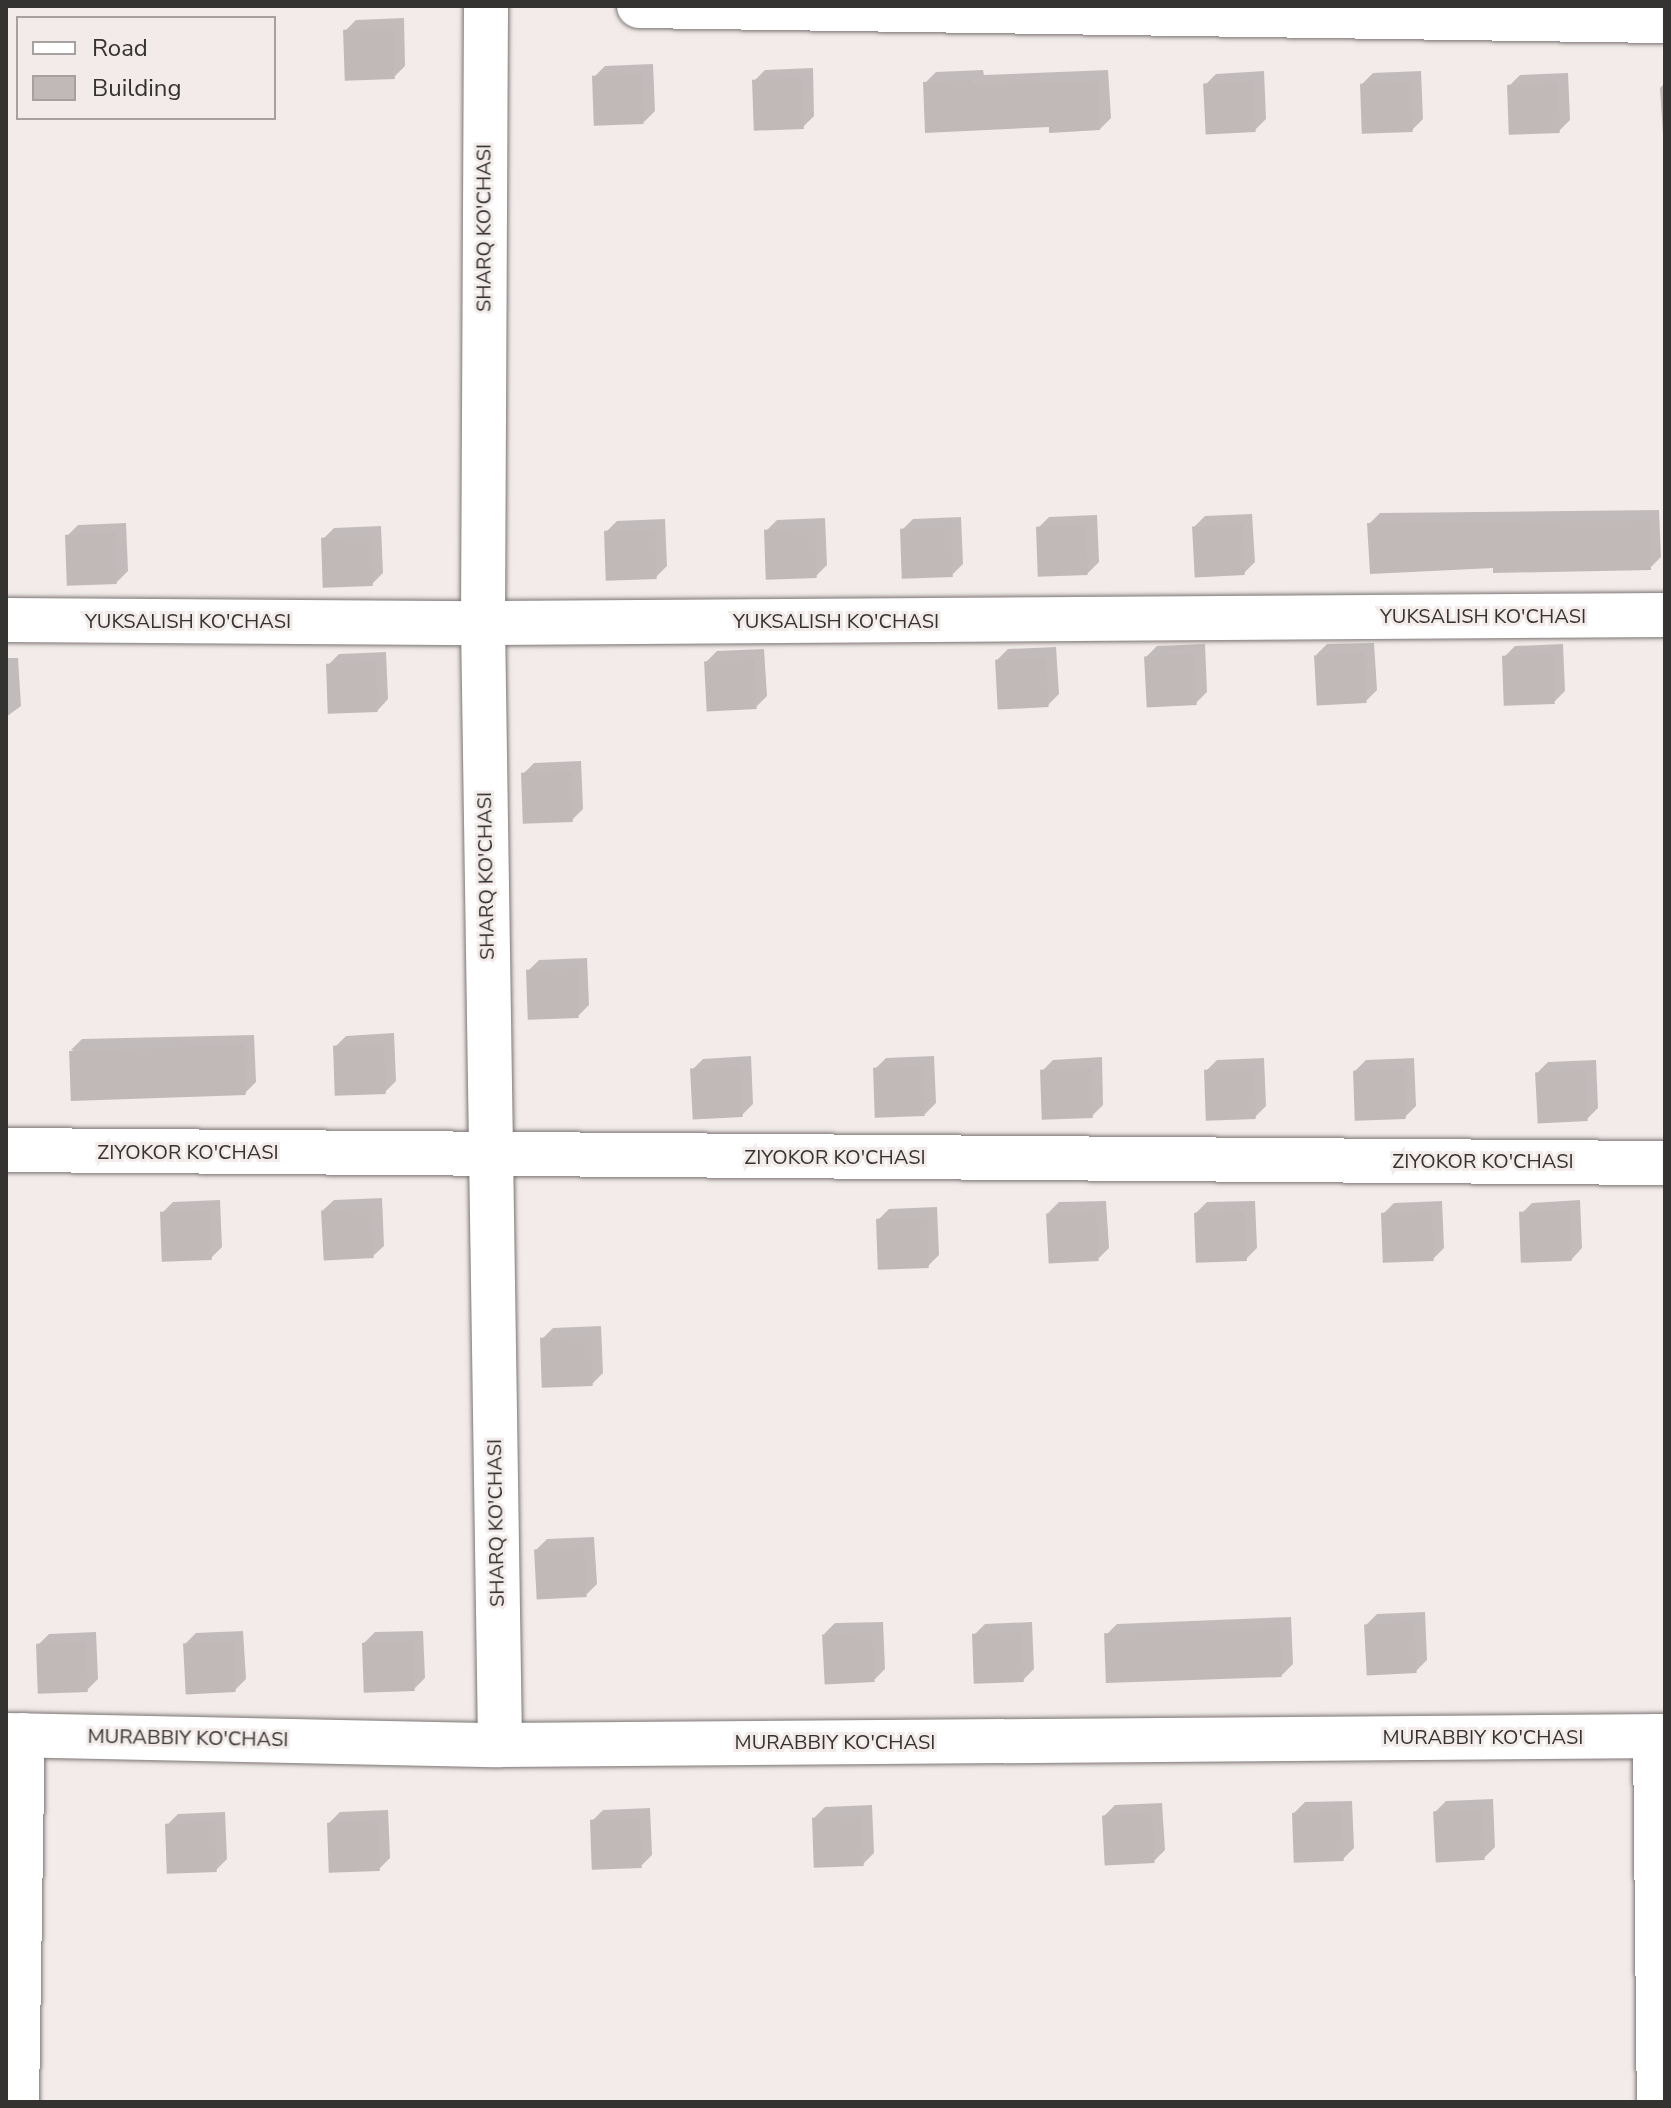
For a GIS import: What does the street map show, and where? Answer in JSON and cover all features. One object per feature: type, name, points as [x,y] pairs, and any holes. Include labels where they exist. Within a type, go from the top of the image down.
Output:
[{"type":"street","name":"SHARQ KO'CHASI","points":[[486,6],[483,623],[500,1745]]},
{"type":"street","points":[[639,6],[1665,21]]},
{"type":"street","name":"YUKSALISH KO'CHASI","points":[[6,620],[483,623],[1665,615]]},
{"type":"street","name":"ZIYOKOR KO'CHASI","points":[[6,1150],[1665,1163]]},
{"type":"street","points":[[14,1735],[17,2102]]},
{"type":"street","name":"MURABBIY KO'CHASI","points":[[14,1735],[500,1745],[1660,1736]]},
{"type":"street","points":[[1659,2102],[1660,1736]]},
{"type":"building","points":[[393,28],[395,79],[345,81],[343,30]]},
{"type":"building","points":[[642,74],[644,124],[594,126],[592,76]]},
{"type":"building","points":[[802,78],[804,129],[754,131],[752,80]]},
{"type":"building","points":[[973,80],[973,85],[1097,81],[1100,130],[1049,133],[1049,127],[925,133],[923,82]]},
{"type":"building","points":[[1253,81],[1256,132],[1206,135],[1203,84]]},
{"type":"building","points":[[1411,82],[1413,132],[1362,134],[1360,84]]},
{"type":"building","points":[[1558,83],[1560,133],[1509,135],[1507,85]]},
{"type":"building","points":[[1649,520],[1651,570],[1493,573],[1493,568],[1370,574],[1367,523]]},
{"type":"building","points":[[1242,524],[1245,575],[1195,578],[1192,527]]},
{"type":"building","points":[[1086,525],[1088,575],[1038,577],[1036,527]]},
{"type":"building","points":[[951,527],[953,577],[902,579],[900,529]]},
{"type":"building","points":[[815,528],[817,578],[766,580],[764,530]]},
{"type":"building","points":[[655,529],[657,579],[606,581],[604,531]]},
{"type":"building","points":[[115,533],[117,584],[67,586],[65,535]]},
{"type":"building","points":[[371,536],[373,586],[323,588],[321,538]]},
{"type":"building","points":[[1364,653],[1367,703],[1317,706],[1314,656]]},
{"type":"building","points":[[1194,654],[1197,705],[1147,708],[1144,657]]},
{"type":"building","points":[[1553,654],[1555,704],[1504,706],[1502,656]]},
{"type":"building","points":[[1046,657],[1049,707],[998,710],[995,660]]},
{"type":"building","points":[[754,659],[757,709],[707,712],[704,662]]},
{"type":"building","points":[[376,662],[378,712],[328,714],[326,664]]},
{"type":"building","points":[[571,771],[573,822],[523,824],[521,773]]},
{"type":"building","points":[[577,968],[579,1018],[528,1020],[526,970]]},
{"type":"building","points":[[384,1044],[386,1094],[335,1096],[333,1046]]},
{"type":"building","points":[[244,1045],[246,1095],[71,1101],[69,1051]]},
{"type":"building","points":[[740,1066],[743,1117],[693,1120],[690,1069]]},
{"type":"building","points":[[923,1066],[925,1116],[875,1118],[873,1068]]},
{"type":"building","points":[[1091,1068],[1093,1118],[1042,1120],[1040,1070]]},
{"type":"building","points":[[1254,1068],[1256,1119],[1206,1121],[1204,1070]]},
{"type":"building","points":[[1404,1069],[1406,1119],[1355,1121],[1353,1071]]},
{"type":"building","points":[[1585,1070],[1588,1121],[1538,1124],[1535,1073]]},
{"type":"building","points":[[371,1208],[374,1258],[324,1261],[321,1211]]},
{"type":"building","points":[[210,1210],[212,1260],[162,1262],[160,1212]]},
{"type":"building","points":[[1570,1210],[1572,1261],[1521,1263],[1519,1212]]},
{"type":"building","points":[[1096,1211],[1099,1261],[1049,1264],[1046,1214]]},
{"type":"building","points":[[1245,1211],[1247,1261],[1196,1263],[1194,1213]]},
{"type":"building","points":[[1432,1211],[1434,1261],[1383,1263],[1381,1213]]},
{"type":"building","points":[[927,1217],[929,1268],[878,1270],[876,1219]]},
{"type":"building","points":[[591,1336],[593,1386],[542,1388],[540,1338]]},
{"type":"building","points":[[584,1547],[587,1597],[537,1600],[534,1550]]},
{"type":"building","points":[[1414,1622],[1417,1673],[1367,1676],[1364,1625]]},
{"type":"building","points":[[1280,1627],[1282,1677],[1106,1683],[1104,1633]]},
{"type":"building","points":[[872,1632],[875,1682],[825,1685],[822,1635]]},
{"type":"building","points":[[1022,1632],[1024,1682],[974,1684],[972,1634]]},
{"type":"building","points":[[233,1641],[236,1692],[186,1695],[183,1644]]},
{"type":"building","points":[[413,1641],[415,1691],[364,1693],[362,1643]]},
{"type":"building","points":[[86,1642],[88,1692],[38,1694],[36,1644]]},
{"type":"building","points":[[1482,1809],[1485,1860],[1436,1862],[1433,1812]]},
{"type":"building","points":[[1342,1811],[1344,1861],[1294,1863],[1292,1813]]},
{"type":"building","points":[[1152,1813],[1155,1863],[1105,1866],[1102,1816]]},
{"type":"building","points":[[862,1816],[864,1866],[814,1868],[812,1818]]},
{"type":"building","points":[[640,1818],[642,1868],[592,1870],[590,1820]]},
{"type":"building","points":[[378,1821],[380,1871],[329,1873],[327,1823]]},
{"type":"building","points":[[215,1822],[217,1872],[167,1874],[165,1824]]}]
